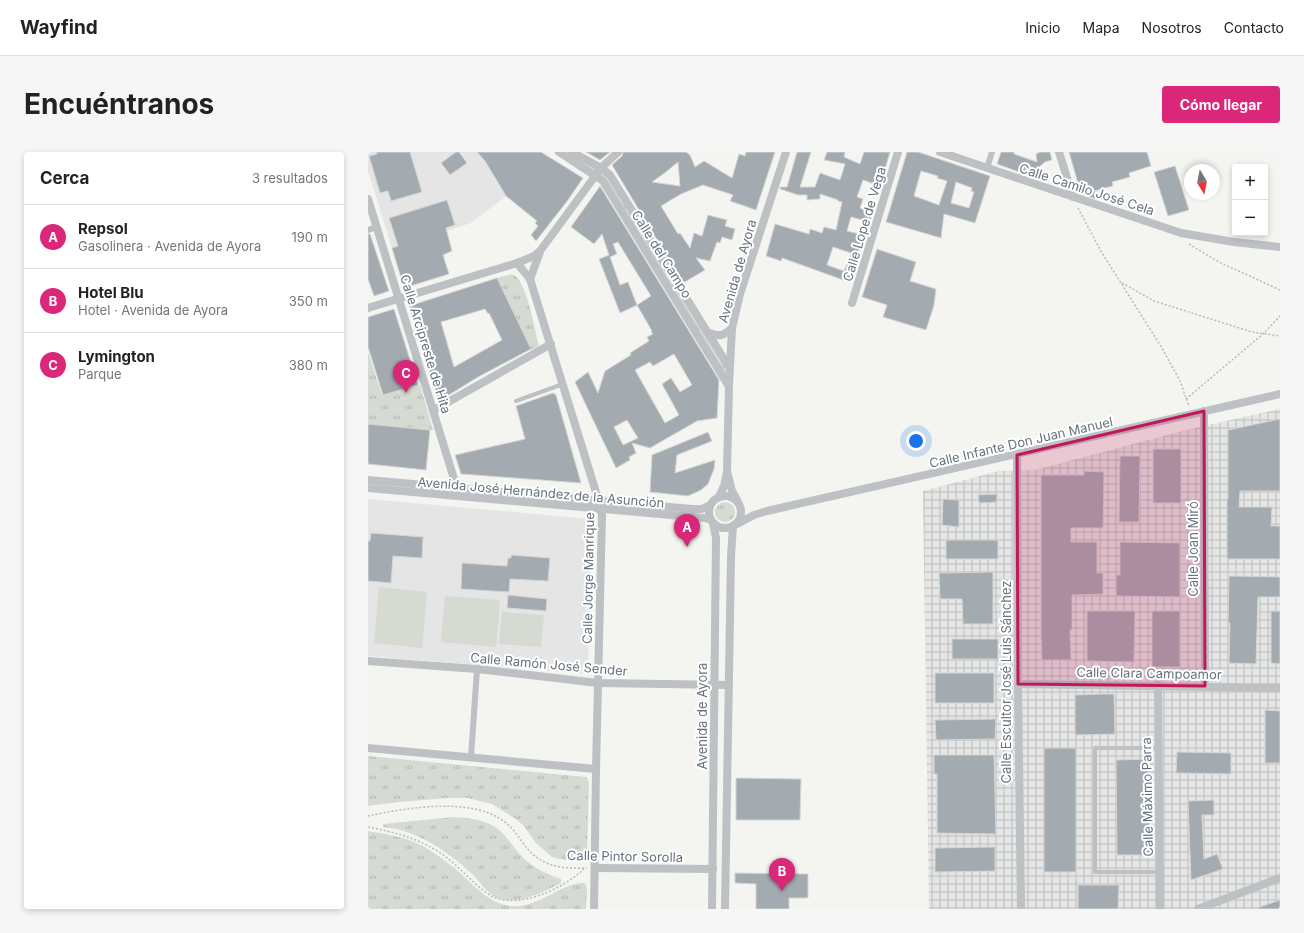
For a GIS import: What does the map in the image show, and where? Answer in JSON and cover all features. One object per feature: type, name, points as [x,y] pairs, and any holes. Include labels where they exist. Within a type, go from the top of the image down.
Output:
[{"type":"street","name":"Calle del Campo","points":[[559,152],[603,181],[729,385]]},
{"type":"street","name":"Calle del Campo","points":[[572,152],[601,168],[610,175],[729,367]]},
{"type":"street","points":[[368,307],[399,299],[534,256],[540,251],[601,168],[618,152]]},
{"type":"street","name":"Avenida de Ayora","points":[[739,504],[732,491],[728,472],[729,367],[732,328],[740,294],[786,152]]},
{"type":"street","name":"Calle Lope de Vega","points":[[852,302],[898,152]]},
{"type":"street","name":"Calle Camilo José Cela","points":[[940,152],[1181,233],[1234,242],[1280,247]]},
{"type":"street","points":[[987,168],[992,152]]},
{"type":"street","points":[[1059,152],[1072,197]]},
{"type":"street","name":"Calle Arcipreste de Hita","points":[[368,199],[434,410],[458,493]]},
{"type":"street","points":[[368,230],[377,226]]},
{"type":"street","points":[[530,279],[540,251]]},
{"type":"street","name":"Calle Jorge Manrique","points":[[517,262],[530,279],[600,506],[594,909]]},
{"type":"street","points":[[707,332],[719,336],[732,328]]},
{"type":"street","points":[[434,410],[551,344]]},
{"type":"street","name":"Calle Infante Don Juan Manuel","points":[[735,525],[754,515],[767,511],[1280,394]]},
{"type":"street","name":"Calle Joan Miró","points":[[1204,411],[1205,686]]},
{"type":"street","name":"Calle Escultor José Luis Sánchez","points":[[1017,455],[1021,909]]},
{"type":"street","name":"Avenida de Ayora","points":[[719,497],[728,472]]},
{"type":"street","name":"Avenida José Hernández de la Asunción","points":[[368,480],[458,493]]},
{"type":"street","name":"Avenida José Hernández de la Asunción","points":[[368,488],[458,493],[600,506],[705,518],[712,521]]},
{"type":"street","points":[[729,496],[739,504],[741,516],[735,525],[723,528],[712,521],[709,511],[710,505],[719,497],[729,496]]},
{"type":"street","name":"Calle Infante Don Juan Manuel","points":[[739,504],[755,511],[767,511]]},
{"type":"street","name":"Avenida José Hernández de la Asunción","points":[[600,506],[702,509],[710,505]]},
{"type":"street","name":"Avenida de Ayora","points":[[712,521],[716,538],[712,909]]},
{"type":"street","name":"Avenida de Ayora","points":[[725,909],[731,556],[735,525]]},
{"type":"street","name":"Calle Ramón José Sender","points":[[368,661],[478,669],[598,683],[729,685]]},
{"type":"street","points":[[471,757],[478,669]]},
{"type":"street","name":"Calle Clara Campoamor","points":[[1018,684],[1280,688]]},
{"type":"street","name":"Calle Máximo Parra","points":[[1158,685],[1160,909]]},
{"type":"street","points":[[368,748],[596,768]]},
{"type":"street","points":[[713,855],[726,855]]},
{"type":"street","name":"Calle Pintor Sorolla","points":[[594,868],[713,870]]},
{"type":"street","points":[[1198,909],[1280,878]]},
{"type":"street","points":[[713,880],[726,881]]},
{"type":"lane","points":[[516,401],[563,384]]},
{"type":"lane","points":[[1159,748],[1095,748],[1095,872],[1160,872]]},
{"type":"path","points":[[1072,197],[1102,253],[1162,348],[1180,381],[1191,414]]},
{"type":"path","points":[[1181,233],[1190,244],[1219,262],[1280,290]]},
{"type":"path","points":[[1120,282],[1154,301],[1252,332],[1280,336]]},
{"type":"path","points":[[1186,399],[1263,334],[1280,316]]},
{"type":"path","name":"Calle Pintor Sorolla","points":[[368,816],[414,808],[434,807],[454,807],[483,811],[492,814],[507,823],[531,852],[546,864],[568,869],[594,868]]},
{"type":"path","points":[[368,827],[398,833],[423,842],[446,857],[489,894],[499,900],[507,902],[524,902],[541,897],[570,880],[584,869]]},
{"type":"highlighted area","points":[[1204,411],[1205,686],[1018,684],[1017,455]]},
{"type":"shaded area","points":[[368,152],[477,152],[485,161],[506,196],[471,223],[392,248],[368,171]]},
{"type":"shaded area","points":[[1280,409],[1280,909],[929,909],[923,491],[999,471],[1035,470],[1186,430]]},
{"type":"shaded area","points":[[368,499],[592,519],[588,674],[368,656]]},
{"type":"green space","points":[[559,152],[572,152],[601,168],[729,367],[729,385],[603,181]]},
{"type":"green space","points":[[512,274],[517,277],[526,294],[539,346],[531,350],[497,278]]},
{"type":"green space","points":[[368,352],[382,395],[420,385],[433,430],[368,424]]},
{"type":"green space","points":[[725,502],[732,505],[735,512],[732,519],[725,522],[718,519],[715,512],[718,505]]},
{"type":"green space","points":[[379,587],[427,592],[422,648],[374,643]]},
{"type":"green space","points":[[445,596],[500,600],[496,647],[441,642]]},
{"type":"green space","points":[[502,612],[544,615],[541,647],[499,644]]},
{"type":"green space","points":[[368,756],[586,777],[589,782],[587,856],[580,861],[552,857],[535,842],[524,826],[516,819],[492,804],[468,798],[447,798],[368,806]]},
{"type":"green space","points":[[454,817],[470,818],[490,824],[499,829],[522,857],[543,872],[561,879],[561,883],[524,899],[501,899],[492,895],[462,865],[431,843],[408,832],[383,827],[383,824]]},
{"type":"green space","points":[[368,831],[402,838],[421,845],[449,864],[488,897],[510,906],[531,904],[567,887],[585,883],[587,889],[586,909],[368,909]]},
{"type":"building","points":[[376,152],[410,152],[422,192],[391,201],[388,191],[380,193],[369,156],[377,154]]},
{"type":"building","points":[[456,152],[459,152],[467,163],[450,175],[441,163]]},
{"type":"building","points":[[477,152],[541,152],[583,178],[536,241],[531,235],[538,226],[535,223],[537,221],[506,196],[485,161]]},
{"type":"building","points":[[586,152],[610,152],[600,160]]},
{"type":"building","points":[[623,152],[686,152],[690,155],[695,167],[704,161],[732,178],[739,154],[745,156],[746,152],[775,152],[756,210],[730,201],[733,195],[703,185],[681,194],[661,206],[678,234],[680,233],[690,248],[694,233],[702,236],[708,215],[727,220],[725,226],[735,229],[732,240],[722,237],[720,243],[717,242],[710,261],[696,258],[705,270],[683,283],[612,165],[622,156]],"holes":[[[678,162],[680,186],[652,182]]]},
{"type":"building","points":[[797,152],[811,152],[800,187],[815,187],[820,173],[840,180],[845,164],[824,160],[827,152],[845,152],[844,157],[860,164],[864,152],[890,152],[880,186],[863,180],[857,197],[863,199],[860,208],[873,212],[870,222],[851,217],[847,231],[864,235],[849,282],[782,258],[781,261],[766,256],[775,224],[809,234],[810,229],[822,233],[824,227],[836,230],[842,202],[820,194],[820,199],[807,200],[807,195],[798,195],[780,189],[780,187],[787,187]],"holes":[[[833,247],[851,253],[844,271],[827,265]]]},
{"type":"building","points":[[907,152],[918,152],[990,176],[975,223],[944,214],[941,238],[886,222]],"holes":[[[921,171],[938,176],[937,178],[947,181],[939,205],[914,196]],[[956,182],[972,188],[971,191],[974,192],[969,208],[951,203]]]},
{"type":"building","points":[[1001,152],[1014,152],[1014,154],[1037,162],[1036,154],[1040,152],[1050,152],[1052,160],[1045,162],[1039,167],[1033,177],[997,164]]},
{"type":"building","points":[[1069,152],[1147,152],[1151,166],[1129,173],[1130,177],[1112,182],[1113,186],[1094,191],[1101,194],[1099,200],[1081,194]]},
{"type":"building","points":[[1175,166],[1184,194],[1184,200],[1186,200],[1189,210],[1168,216],[1154,172]]},
{"type":"building","points":[[600,186],[719,380],[717,418],[697,421],[650,448],[632,443],[636,453],[629,457],[630,460],[616,468],[575,382],[588,372],[598,393],[605,371],[631,355],[630,353],[649,341],[647,337],[653,334],[637,305],[620,313],[599,259],[609,255],[602,234],[594,244],[571,227]],"holes":[[[618,242],[651,296],[637,305],[628,282],[620,285],[610,257],[617,254],[613,244]],[[674,354],[692,385],[680,392],[671,378],[662,384],[679,415],[665,423],[635,370],[650,362],[653,366]],[[627,420],[638,438],[623,445],[614,427]]]},
{"type":"building","points":[[447,200],[455,225],[446,228],[452,251],[443,255],[449,274],[404,288],[392,248],[398,246],[389,218]]},
{"type":"building","points":[[368,234],[370,234],[389,291],[374,296],[368,279]]},
{"type":"building","points":[[877,249],[916,262],[910,281],[936,289],[934,305],[926,330],[883,317],[887,305],[862,297]]},
{"type":"building","points":[[497,278],[531,349],[478,377],[439,401],[409,306]],"holes":[[[485,309],[488,314],[489,313],[502,340],[454,367],[441,322]]]},
{"type":"building","points":[[394,309],[418,385],[383,395],[368,347],[368,317]]},
{"type":"building","points":[[553,393],[556,395],[581,483],[461,474],[455,455],[525,439],[516,406]]},
{"type":"building","points":[[1280,419],[1280,491],[1240,491],[1239,507],[1272,507],[1271,526],[1280,526],[1280,559],[1227,559],[1228,430]]},
{"type":"building","points":[[368,424],[430,430],[426,470],[368,464]]},
{"type":"building","points":[[708,432],[712,441],[677,455],[675,473],[715,460],[714,469],[708,484],[701,490],[688,496],[650,492],[652,455]]},
{"type":"building","points":[[1153,449],[1181,449],[1181,503],[1153,503]]},
{"type":"building","points":[[1120,456],[1140,456],[1139,522],[1119,522]]},
{"type":"building","points":[[1084,471],[1104,472],[1103,528],[1071,528],[1071,542],[1097,542],[1097,573],[1103,573],[1103,594],[1072,595],[1072,630],[1070,630],[1071,660],[1042,660],[1041,475],[1084,475]]},
{"type":"building","points":[[997,494],[997,502],[979,503],[978,495]]},
{"type":"building","points":[[943,499],[959,500],[959,527],[942,525]]},
{"type":"building","points":[[371,533],[423,537],[422,558],[393,556],[391,583],[368,581],[368,541],[370,541]]},
{"type":"building","points":[[946,540],[998,540],[998,559],[946,559]]},
{"type":"building","points":[[1120,542],[1180,543],[1180,597],[1116,596],[1116,575],[1120,575]]},
{"type":"building","points":[[511,555],[550,558],[548,581],[510,579],[509,592],[461,589],[462,563],[507,566],[508,558],[511,558]]},
{"type":"building","points":[[993,572],[993,624],[963,624],[962,599],[940,599],[939,573]]},
{"type":"building","points":[[1229,576],[1280,577],[1280,597],[1258,597],[1256,664],[1229,663]]},
{"type":"building","points":[[508,595],[547,599],[546,611],[507,608]]},
{"type":"building","points":[[1087,611],[1135,611],[1134,662],[1087,661]]},
{"type":"building","points":[[1152,611],[1180,611],[1180,667],[1152,667]]},
{"type":"building","points":[[1271,611],[1280,611],[1280,664],[1271,663]]},
{"type":"building","points":[[952,639],[998,639],[998,659],[952,659]]},
{"type":"building","points":[[935,673],[994,673],[994,703],[935,703]]},
{"type":"building","points":[[1114,694],[1115,734],[1075,735],[1075,695]]},
{"type":"building","points":[[1265,710],[1280,711],[1280,763],[1265,763]]},
{"type":"building","points":[[996,719],[995,739],[936,740],[935,720]]},
{"type":"building","points":[[1044,748],[1076,748],[1076,872],[1044,872]]},
{"type":"building","points":[[1177,752],[1231,753],[1231,774],[1176,773]]},
{"type":"building","points":[[934,755],[994,755],[996,834],[937,833],[937,774],[934,774]]},
{"type":"building","points":[[1149,759],[1150,855],[1117,855],[1116,760]]},
{"type":"building","points":[[736,778],[801,779],[800,820],[736,820]]},
{"type":"building","points":[[1214,800],[1214,815],[1202,815],[1204,859],[1217,854],[1223,869],[1191,880],[1188,801]]},
{"type":"building","points":[[995,847],[995,871],[935,872],[935,848]]},
{"type":"building","points":[[735,873],[808,874],[808,898],[789,898],[789,909],[756,909],[756,884],[735,883]]},
{"type":"building","points":[[1078,885],[1119,885],[1118,909],[1078,909]]},
{"type":"building","points":[[1280,900],[1280,909],[1257,909],[1257,908]]},
{"type":"place","name":"Lymington","points":[[406,393]]},
{"type":"place","name":"Repsol","points":[[687,547]]},
{"type":"place","name":"Hotel Blu","points":[[782,891]]}]
